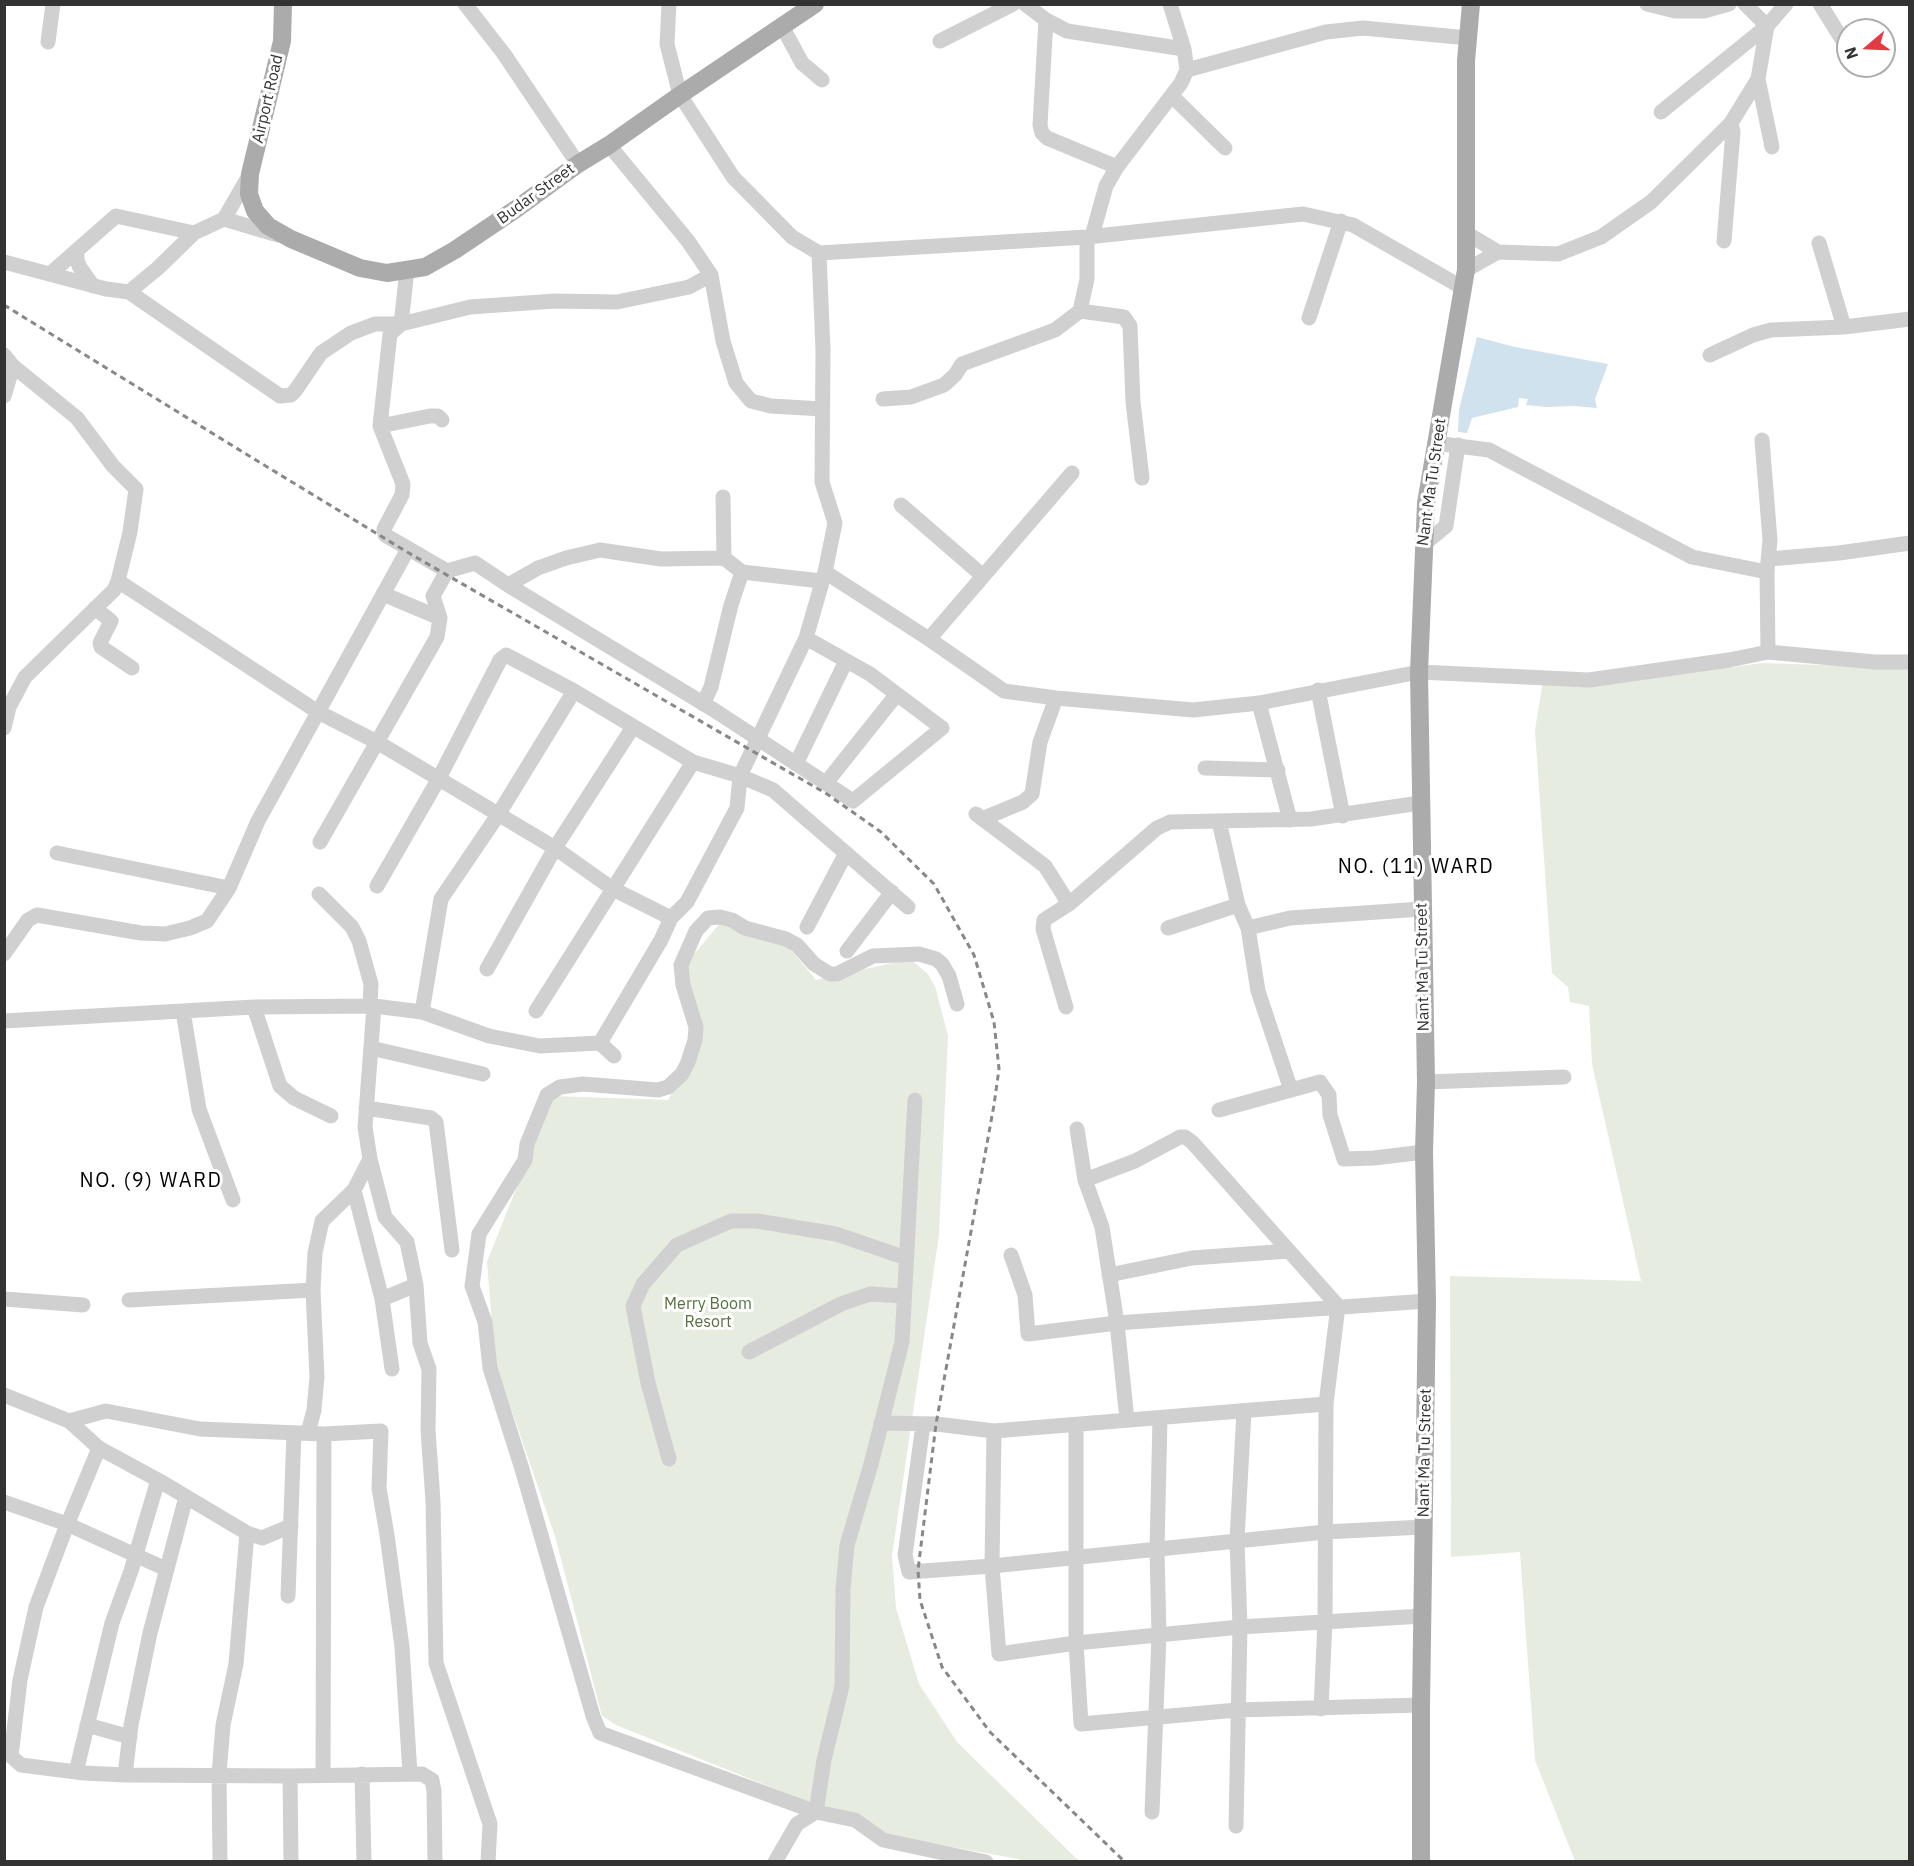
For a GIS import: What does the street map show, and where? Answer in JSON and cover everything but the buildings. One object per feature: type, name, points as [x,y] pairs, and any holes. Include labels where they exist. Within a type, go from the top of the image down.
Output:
[{"type":"main road","name":"Airport Road","points":[[249,194],[250,174],[282,41],[283,4]]},
{"type":"main road","name":"Budar Street","points":[[249,194],[255,211],[268,226],[291,239],[360,268],[387,273],[425,267],[516,209],[578,164],[815,4]]},
{"type":"main road","name":"Nant Ma Tu Street","points":[[1421,1862],[1427,1301],[1419,672],[1426,503],[1465,279],[1466,61],[1471,4]]},
{"type":"street","points":[[48,42],[53,4]]},
{"type":"street","points":[[465,4],[504,54],[578,164]]},
{"type":"street","points":[[669,4],[667,44],[680,95],[733,177],[792,237],[819,253],[1089,237],[1303,214],[1353,225],[1465,279],[1498,252]]},
{"type":"street","points":[[940,41],[1013,4]]},
{"type":"street","points":[[1025,4],[1046,20],[1067,31],[1184,49]]},
{"type":"street","points":[[883,399],[911,397],[944,385],[955,375],[962,364],[1055,330],[1080,311],[1087,279],[1089,237],[1106,186],[1117,167],[1182,83],[1187,70],[1184,49],[1170,4]]},
{"type":"street","points":[[1647,4],[1675,11],[1729,4]]},
{"type":"street","points":[[1745,4],[1767,26]]},
{"type":"street","points":[[1661,112],[1767,26],[1786,4]]},
{"type":"street","points":[[1820,4],[1836,30]]},
{"type":"street","points":[[1046,20],[1040,125],[1042,133],[1047,138],[1117,167]]},
{"type":"street","points":[[783,26],[802,63],[822,80]]},
{"type":"street","points":[[1767,26],[1758,79],[1772,147]]},
{"type":"street","points":[[1187,70],[1326,32],[1363,28],[1468,38]]},
{"type":"street","points":[[1466,233],[1498,252],[1558,254],[1600,237],[1651,202],[1731,123],[1758,79]]},
{"type":"street","points":[[1172,96],[1225,148]]},
{"type":"street","points":[[1724,240],[1733,132],[1731,123]]},
{"type":"street","points":[[609,145],[688,241],[711,275],[723,341],[736,383],[751,401],[771,406],[822,409]]},
{"type":"street","points":[[129,292],[194,233],[224,219],[250,174]]},
{"type":"street","points":[[50,274],[116,216],[194,233]]},
{"type":"street","points":[[224,219],[291,239]]},
{"type":"street","points":[[1309,318],[1341,221]]},
{"type":"street","points":[[1819,243],[1844,327]]},
{"type":"street","points":[[77,250],[79,266],[93,286]]},
{"type":"street","points":[[600,1043],[661,940],[671,918],[687,902],[737,808],[740,776],[807,638],[835,523],[822,482],[823,350],[819,253]]},
{"type":"street","points":[[4,262],[93,286],[129,292],[280,396],[291,395],[321,353],[351,333],[375,324],[401,324],[470,307],[555,301],[617,302],[689,287],[711,275]]},
{"type":"street","points":[[407,270],[401,324],[390,334],[380,426],[403,484],[402,495],[384,529],[386,534],[408,549],[447,571]]},
{"type":"street","points":[[1080,311],[1124,317],[1128,320],[1133,402],[1142,478]]},
{"type":"street","points":[[1710,355],[1753,335],[1771,330],[1844,327],[1910,318]]},
{"type":"street","points":[[4,396],[9,361]]},
{"type":"street","points":[[4,728],[7,706],[25,677],[114,590],[130,532],[136,489],[113,466],[77,418],[9,361]]},
{"type":"street","points":[[380,426],[430,416],[438,416],[442,420]]},
{"type":"street","points":[[1762,440],[1770,540],[1768,652]]},
{"type":"street","points":[[1435,443],[1489,450],[1692,556],[1768,566],[1910,543]]},
{"type":"street","points":[[1423,545],[1446,526],[1458,445]]},
{"type":"street","points":[[929,639],[1072,473]]},
{"type":"street","points":[[723,497],[724,558]]},
{"type":"street","points":[[901,505],[983,576]]},
{"type":"street","points":[[6,949],[28,920],[37,915],[141,933],[165,934],[207,921],[229,888],[258,821],[408,549]]},
{"type":"street","points":[[508,585],[538,568],[600,550],[661,560],[724,558],[742,572],[823,577],[929,639],[1004,691],[1193,710],[1259,703],[1419,672],[1589,680],[1729,660],[1768,652],[1875,662],[1910,662]]},
{"type":"street","points":[[321,842],[437,638],[440,618],[433,596],[447,571],[475,563],[758,738],[853,801],[942,728],[870,674],[807,638]]},
{"type":"street","points":[[704,704],[711,687],[730,604],[742,572]]},
{"type":"street","points":[[118,581],[318,712],[376,742],[555,848],[613,889],[671,918]]},
{"type":"street","points":[[383,594],[440,618]]},
{"type":"street","points":[[95,608],[111,621],[100,643],[101,647],[132,668]]},
{"type":"street","points":[[377,886],[438,780],[500,660],[506,655],[693,762],[740,776],[773,790],[908,907]]},
{"type":"street","points":[[796,764],[846,661]]},
{"type":"street","points":[[1318,690],[1343,816]]},
{"type":"street","points":[[422,1012],[441,899],[498,815],[574,692]]},
{"type":"street","points":[[826,783],[897,694]]},
{"type":"street","points":[[1056,698],[1040,742],[1035,787],[1032,794],[1023,802],[979,817],[1045,866],[1069,904]]},
{"type":"street","points":[[1259,703],[1290,820]]},
{"type":"street","points":[[487,969],[555,848],[633,727]]},
{"type":"street","points":[[536,1011],[693,762]]},
{"type":"street","points":[[1204,768],[1278,770]]},
{"type":"street","points":[[1066,1007],[1043,929],[1044,920],[1069,904],[1157,828],[1170,822],[1290,820],[1343,816],[1420,803]]},
{"type":"street","points":[[1219,821],[1238,905],[1248,928],[1257,991],[1291,1090]]},
{"type":"street","points":[[57,853],[229,888]]},
{"type":"street","points":[[807,927],[846,853]]},
{"type":"street","points":[[847,951],[892,892]]},
{"type":"street","points":[[319,894],[352,927],[359,941],[371,984],[371,1048],[365,1127],[370,1159],[385,1217],[407,1242],[416,1285],[420,1343],[429,1369],[428,1430],[433,1501],[436,1663],[475,1773],[490,1824],[488,1862]]},
{"type":"street","points":[[1168,928],[1238,905]]},
{"type":"street","points":[[1248,928],[1290,918],[1422,909]]},
{"type":"street","points":[[957,1004],[948,976],[942,964],[936,959],[919,954],[873,956],[837,974],[830,974],[814,964],[797,945],[786,939],[745,928],[732,920],[720,917],[708,918],[696,931],[681,964],[680,974],[696,1027],[695,1040],[682,1074],[668,1087],[658,1090],[583,1084],[560,1087],[547,1095],[527,1144],[525,1160],[479,1234],[472,1286],[485,1322],[490,1368],[600,1733],[816,1812],[855,1820],[883,1840],[986,1862]]},
{"type":"street","points":[[4,1021],[254,1007],[372,1005],[422,1012],[489,1036],[540,1046],[600,1043],[614,1056]]},
{"type":"street","points":[[254,1007],[280,1086],[294,1098],[331,1116]]},
{"type":"street","points":[[183,1011],[199,1109],[233,1200]]},
{"type":"street","points":[[371,1048],[483,1074]]},
{"type":"street","points":[[1426,1082],[1564,1077]]},
{"type":"street","points":[[1219,1110],[1320,1082],[1329,1095],[1330,1115],[1344,1159],[1424,1152]]},
{"type":"street","points":[[775,1862],[797,1824],[816,1812],[824,1760],[842,1686],[843,1589],[847,1545],[902,1342],[915,1100]]},
{"type":"street","points":[[366,1108],[431,1118],[436,1122],[452,1250]]},
{"type":"street","points":[[1077,1129],[1085,1180],[1101,1227],[1117,1323],[1127,1420]]},
{"type":"street","points":[[1085,1180],[1135,1161],[1180,1137],[1185,1137],[1192,1142],[1338,1306],[1326,1404],[1325,1621],[1322,1708]]},
{"type":"street","points":[[288,1596],[291,1526],[301,1433],[314,1410],[315,1253],[322,1221],[354,1190],[370,1159]]},
{"type":"street","points":[[354,1190],[382,1299],[392,1369]]},
{"type":"street","points":[[669,1459],[648,1383],[633,1305],[643,1284],[677,1245],[731,1221],[757,1221],[836,1234],[906,1258]]},
{"type":"street","points":[[1109,1275],[1192,1258],[1289,1251]]},
{"type":"street","points":[[1011,1255],[1025,1294],[1028,1334],[1117,1323],[1427,1301]]},
{"type":"street","points":[[382,1299],[416,1285]]},
{"type":"street","points":[[129,1300],[313,1290]]},
{"type":"street","points":[[748,1352],[840,1304],[870,1294],[904,1296]]},
{"type":"street","points":[[4,1299],[83,1305]]},
{"type":"street","points":[[4,1395],[69,1421],[99,1448],[247,1533],[262,1538],[291,1526]]},
{"type":"street","points":[[881,1423],[936,1424],[994,1431],[1326,1404]]},
{"type":"street","points":[[69,1421],[106,1411],[200,1429],[324,1434],[381,1431],[380,1488],[402,1647],[410,1774]]},
{"type":"street","points":[[1236,1826],[1240,1627],[1237,1540],[1244,1411]]},
{"type":"street","points":[[1152,1812],[1159,1636],[1157,1549],[1160,1418]]},
{"type":"street","points":[[923,1425],[905,1555],[909,1572],[992,1566],[1325,1532],[1423,1527]]},
{"type":"street","points":[[1076,1425],[1076,1643],[1081,1724],[1237,1710],[1421,1705]]},
{"type":"street","points":[[994,1431],[992,1566],[999,1654],[1076,1643],[1240,1627],[1423,1616]]},
{"type":"street","points":[[323,1774],[324,1434]]},
{"type":"street","points":[[99,1448],[36,1606],[20,1680],[10,1756],[21,1765],[125,1775],[422,1774],[432,1780],[434,1791],[435,1862]]},
{"type":"street","points":[[76,1772],[112,1623],[158,1480]]},
{"type":"street","points":[[125,1775],[150,1633],[186,1497]]},
{"type":"street","points":[[4,1502],[68,1524],[136,1553],[166,1569]]},
{"type":"street","points":[[220,1862],[219,1774],[223,1725],[236,1664],[247,1533]]},
{"type":"street","points":[[87,1725],[130,1737]]},
{"type":"street","points":[[362,1774],[364,1862]]},
{"type":"street","points":[[290,1776],[291,1862]]},
{"type":"green space","points":[[1763,663],[1909,668],[1909,1861],[1575,1861],[1535,1760],[1520,1552],[1451,1557],[1450,1276],[1641,1281],[1592,1064],[1589,1006],[1570,1002],[1568,987],[1552,973],[1535,730],[1543,681],[1716,669]]},
{"type":"green space","name":"Merry Boom Resort","points":[[721,922],[787,945],[816,980],[910,959],[927,973],[935,986],[948,1036],[939,1235],[892,1556],[896,1608],[919,1684],[957,1742],[1079,1861],[1022,1861],[892,1836],[616,1725],[602,1716],[555,1536],[495,1362],[487,1262],[553,1096],[668,1100],[693,1056],[685,965]]},
{"type":"water","points":[[1477,337],[1515,347],[1608,364],[1595,399],[1597,408],[1526,405],[1528,399],[1519,398],[1518,407],[1472,418],[1467,433],[1458,432],[1459,410]]},
{"type":"railway","points":[[4,305],[407,552],[827,794],[881,832],[934,884],[974,955],[994,1022],[999,1069],[936,1424],[918,1570],[920,1600],[942,1667],[990,1732],[1125,1862]]},
{"type":"district","name":"NO. (11) WARD","points":[[1416,867]]},
{"type":"district","name":"NO. (9) WARD","points":[[151,1181]]}]
